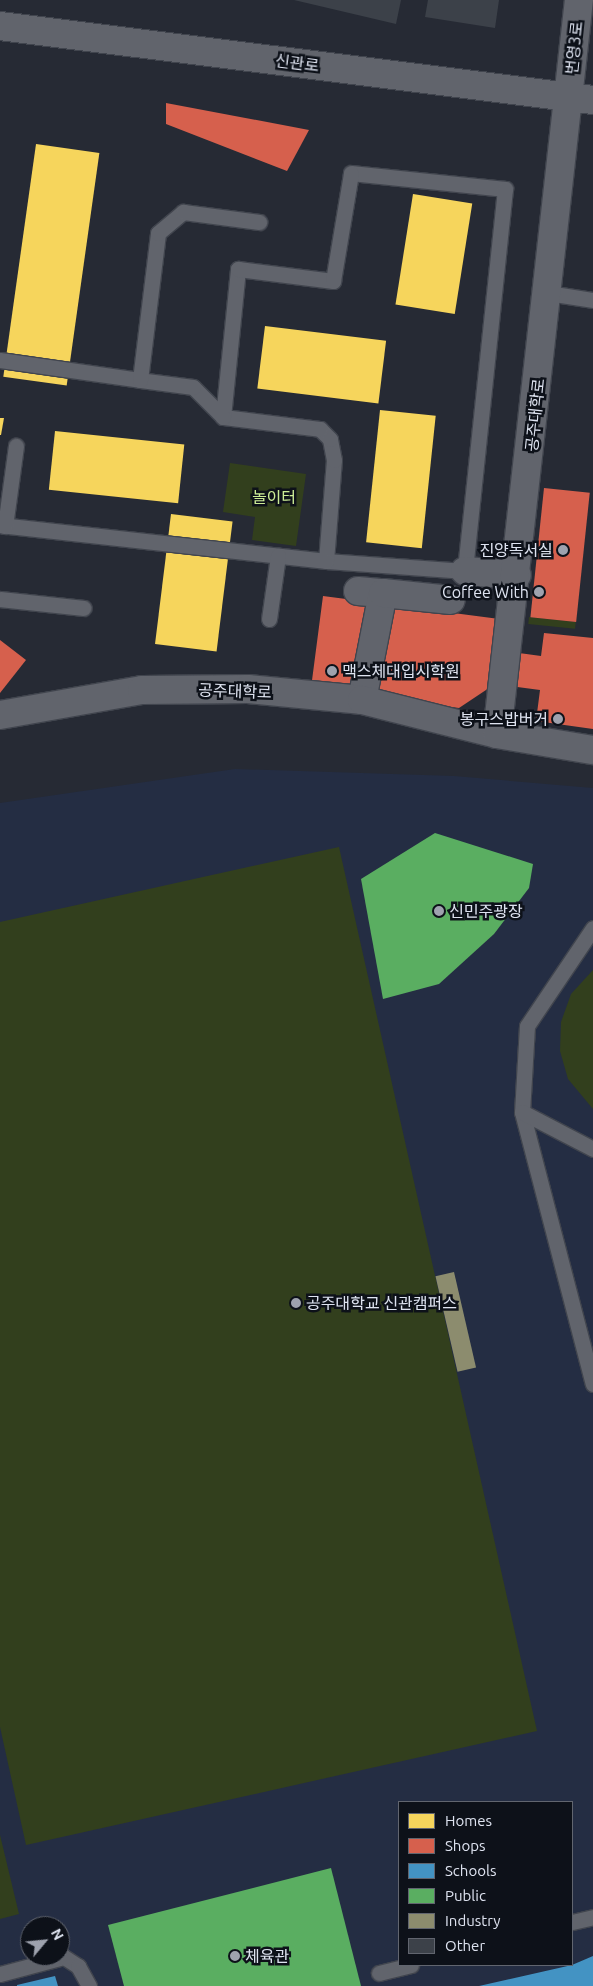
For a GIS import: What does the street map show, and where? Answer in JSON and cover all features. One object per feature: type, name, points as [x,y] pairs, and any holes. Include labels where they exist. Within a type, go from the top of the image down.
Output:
[{"type":"street","name":"번영3로","points":[[579,0],[581,98]]},
{"type":"street","name":"신관로","points":[[0,26],[581,98]]},
{"type":"street","name":"공주대학로","points":[[497,734],[517,575],[548,293],[581,98]]},
{"type":"street","points":[[465,571],[517,575]]},
{"type":"street","points":[[362,700],[371,592],[451,600]]},
{"type":"street","name":"공주대학로","points":[[0,715],[142,690],[248,689],[362,700],[497,734],[593,750]]},
{"type":"lane","points":[[16,446],[3,525],[326,561],[465,571],[505,189],[350,173],[334,281],[238,269],[223,417]]},
{"type":"lane","points":[[140,380],[158,233],[183,212],[259,222]]},
{"type":"lane","points":[[548,293],[593,300]]},
{"type":"lane","points":[[0,360],[193,387],[223,417],[320,428],[330,439],[334,460],[326,561]]},
{"type":"lane","points":[[270,619],[278,556]]},
{"type":"lane","points":[[0,599],[84,608]]},
{"type":"lane","points":[[593,928],[527,1026],[522,1112],[593,1384]]},
{"type":"lane","points":[[522,1112],[593,1149]]},
{"type":"lane","points":[[573,1922],[593,1917]]},
{"type":"lane","points":[[0,1974],[64,1957],[78,1966],[89,1986]]},
{"type":"lane","points":[[379,1973],[406,1966]]},
{"type":"shaded area","name":"공주대학교 신관캠퍼스","points":[[235,769],[454,776],[593,788],[593,1986],[0,1986],[0,803]]},
{"type":"green space","name":"놀이터","points":[[230,463],[306,474],[296,546],[252,540],[255,517],[223,512]]},
{"type":"green space","points":[[529,617],[576,622],[575,629],[528,624]]},
{"type":"green space","points":[[339,847],[537,1731],[26,1845],[0,1727],[0,922]]},
{"type":"green space","points":[[593,970],[593,1109],[568,1079],[560,1051],[561,1022],[571,994]]},
{"type":"green space","points":[[0,1835],[19,1914],[0,1919]]},
{"type":"building: Homes","points":[[36,144],[99,153],[67,386],[3,377]]},
{"type":"building: Homes","points":[[413,194],[472,203],[455,314],[395,305]]},
{"type":"building: Homes","points":[[265,326],[386,341],[378,403],[257,389]]},
{"type":"building: Homes","points":[[380,410],[436,416],[422,548],[366,542]]},
{"type":"building: Homes","points":[[0,418],[4,418],[1,435],[0,435]]},
{"type":"building: Homes","points":[[55,431],[184,445],[178,503],[49,490]]},
{"type":"building: Homes","points":[[171,514],[233,522],[217,652],[155,644]]},
{"type":"building: Shops","points":[[166,103],[309,130],[287,171],[166,124]]},
{"type":"building: Shops","points":[[544,488],[590,493],[576,622],[530,617]]},
{"type":"building: Shops","points":[[323,596],[507,620],[504,651],[541,656],[544,633],[593,638],[593,729],[536,721],[540,690],[495,684],[459,708],[311,688]]},
{"type":"building: Shops","points":[[0,640],[26,660],[0,693]]},
{"type":"building: Schools","points":[[593,1956],[593,1986],[479,1986],[573,1966]]},
{"type":"building: Schools","points":[[55,1976],[58,1986],[17,1986],[17,1985]]},
{"type":"building: Public","name":"신민주광장","points":[[435,833],[533,864],[529,888],[494,934],[439,984],[383,999],[361,879]]},
{"type":"building: Public","name":"체육관","points":[[331,1868],[361,1986],[124,1986],[108,1925]]},
{"type":"building: Industry","points":[[454,1272],[476,1367],[458,1372],[435,1276]]},
{"type":"building: Other","points":[[294,0],[401,0],[396,24]]},
{"type":"building: Other","points":[[428,0],[499,0],[495,28],[425,17]]},
{"type":"place","name":"진양독서실","points":[[563,550]]},
{"type":"place","name":"Coffee With","points":[[539,592]]},
{"type":"place","name":"맥스체대입시학원","points":[[332,671]]},
{"type":"place","name":"봉구스밥버거","points":[[558,719]]},
{"type":"place","name":"신민주광장","points":[[439,911]]},
{"type":"place","name":"공주대학교 신관캠퍼스","points":[[296,1303]]},
{"type":"place","name":"체육관","points":[[235,1956]]}]
